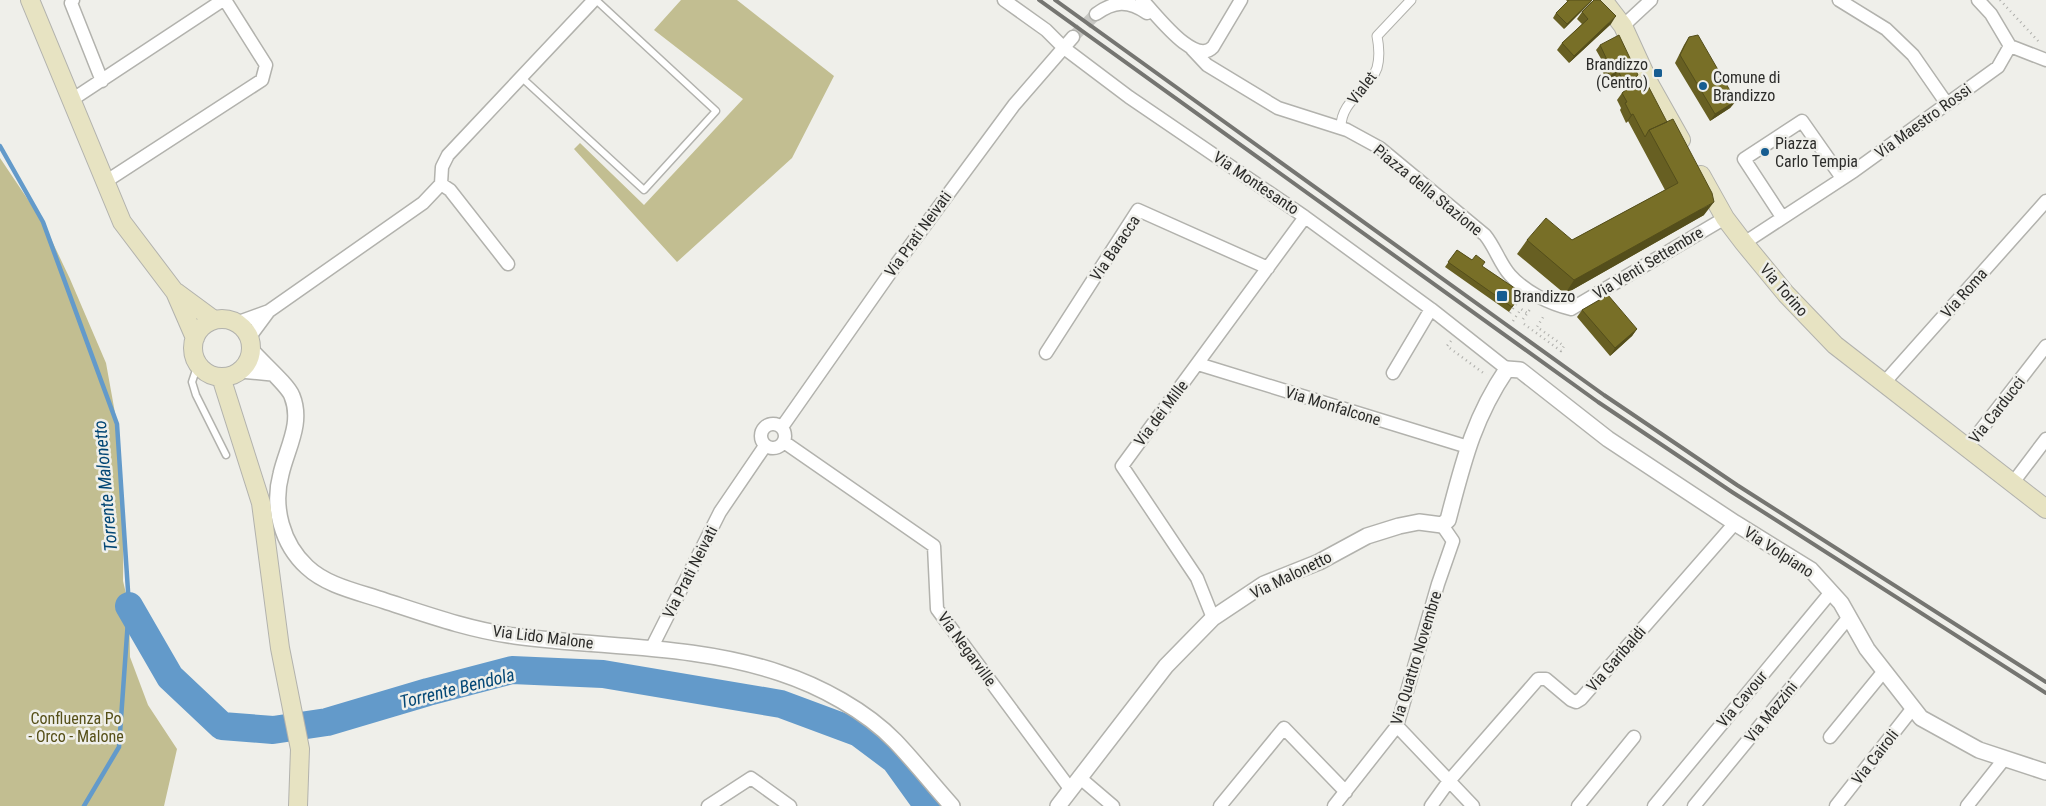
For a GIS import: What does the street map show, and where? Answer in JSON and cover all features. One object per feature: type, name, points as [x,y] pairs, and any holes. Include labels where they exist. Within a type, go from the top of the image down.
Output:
[{"type":"main road","points":[[30,0],[70,101],[122,222],[176,292],[195,338]]},
{"type":"main road","name":"Via Torino","points":[[1603,0],[1623,26],[1650,84],[1725,218],[1786,294],[1835,345],[1966,449],[2046,509]]},
{"type":"main road","points":[[176,292],[214,320]]},
{"type":"main road","points":[[214,320],[229,320],[236,323],[250,344],[246,365],[240,370],[221,377],[204,371],[198,364],[193,347],[199,330],[214,320]]},
{"type":"main road","points":[[221,377],[261,503],[280,648],[300,749],[298,806]]},
{"type":"street","points":[[73,0],[71,2],[102,81]]},
{"type":"street","points":[[70,101],[224,0],[266,65],[262,80],[105,182]]},
{"type":"street","points":[[236,323],[269,311],[424,203],[441,184],[444,160],[595,0]]},
{"type":"street","name":"Via Montesanto","points":[[1004,0],[1046,30],[1064,48],[1129,97],[1305,217],[1431,309],[1507,369]]},
{"type":"street","points":[[1100,0],[1096,14],[1112,4],[1129,2],[1156,18]]},
{"type":"street","points":[[1142,0],[1156,18]]},
{"type":"street","points":[[1213,67],[1209,60],[1210,50],[1242,0]]},
{"type":"street","name":"Vialet","points":[[1341,128],[1340,116],[1377,69],[1379,48],[1377,36],[1411,0]]},
{"type":"street","points":[[1623,26],[1651,0]]},
{"type":"street","points":[[1839,0],[1886,29],[1913,55],[1947,104]]},
{"type":"street","points":[[1978,0],[1991,14],[2010,46],[2043,59]]},
{"type":"street","name":"Piazza della Stazione","points":[[1156,18],[1192,49],[1195,54],[1255,96],[1278,108],[1341,128],[1380,148],[1472,222],[1495,247],[1510,275],[1552,304],[1571,308]]},
{"type":"street","name":"Via Prati Neivati","points":[[782,427],[930,218],[1014,105],[1073,37]]},
{"type":"street","name":"Via Maestro Rossi","points":[[1744,243],[1842,178],[1998,67],[2010,46]]},
{"type":"street","points":[[1192,49],[1210,50]]},
{"type":"street","points":[[1782,217],[1744,159],[1802,120],[1842,178]]},
{"type":"street","points":[[441,184],[450,190],[508,264]]},
{"type":"street","name":"Via Roma","points":[[1883,384],[2046,201]]},
{"type":"street","name":"Via Baracca","points":[[1046,353],[1138,210],[1268,268]]},
{"type":"street","name":"Via dei Mille","points":[[1213,618],[1197,578],[1122,466],[1305,217]]},
{"type":"street","name":"Via Venti Settembre","points":[[1571,308],[1725,218]]},
{"type":"street","points":[[1393,373],[1431,309]]},
{"type":"street","points":[[250,344],[269,311]]},
{"type":"street","name":"Via Lido Malone","points":[[250,344],[272,373],[292,394],[297,413],[294,432],[280,476],[278,503],[281,524],[288,544],[306,567],[341,587],[462,626],[514,636],[711,656],[781,673],[832,696],[864,716],[894,740],[952,806]]},
{"type":"street","name":"Via Carducci","points":[[1966,449],[2046,346]]},
{"type":"street","name":"Via Monfalcone","points":[[1198,364],[1468,447]]},
{"type":"street","points":[[1442,525],[1448,520],[1462,463],[1480,416],[1497,383],[1507,369]]},
{"type":"street","name":"Via Volpiano","points":[[1507,369],[1520,370],[1608,440],[1735,523],[1812,570],[1831,592],[1867,650],[1921,718],[1979,750],[2046,772]]},
{"type":"street","points":[[240,370],[272,373]]},
{"type":"street","points":[[771,424],[782,427],[785,435],[784,442],[777,448],[765,446],[761,439],[764,428],[771,424]]},
{"type":"street","points":[[2012,484],[2046,439]]},
{"type":"street","name":"Via Negarville","points":[[784,442],[934,546],[937,609],[1071,790]]},
{"type":"street","name":"Via Prati Neivati","points":[[651,649],[720,512],[765,446]]},
{"type":"street","name":"Via Malonetto","points":[[1058,806],[1166,666],[1213,618],[1264,584],[1319,562],[1367,536],[1419,522],[1442,525]]},
{"type":"street","name":"Via Garibaldi","points":[[1431,806],[1449,781],[1538,679],[1546,679],[1571,700],[1576,702],[1581,699],[1735,523]]},
{"type":"street","name":"Via Quattro Novembre","points":[[1334,806],[1397,726],[1438,584],[1453,541],[1442,525]]},
{"type":"street","name":"Via Cavour","points":[[1654,806],[1831,592]]},
{"type":"street","name":"Via Mazzini","points":[[1694,806],[1848,617]]},
{"type":"street","points":[[1830,737],[1884,671]]},
{"type":"street","name":"Via Cairoli","points":[[1836,806],[1913,708]]},
{"type":"street","points":[[1397,726],[1473,806]]},
{"type":"street","points":[[1220,806],[1284,728],[1346,792]]},
{"type":"street","points":[[1578,806],[1634,738]]},
{"type":"street","points":[[1968,806],[2005,758]]},
{"type":"street","points":[[1079,777],[1113,806]]},
{"type":"street","points":[[708,806],[751,778],[790,806]]},
{"type":"lane","points":[[522,76],[644,190],[716,111],[595,0]]},
{"type":"lane","points":[[198,364],[192,382],[196,395],[226,454]]},
{"type":"path","points":[[2000,0],[2043,46],[2043,59]]},
{"type":"path","points":[[1510,313],[1522,296]]},
{"type":"path","points":[[1523,318],[1530,308]]},
{"type":"path","points":[[1513,321],[1521,309],[1527,313]]},
{"type":"path","points":[[1524,324],[1561,351],[1564,346],[1537,327],[1546,313]]},
{"type":"path","points":[[1458,346],[1451,341],[1447,346],[1497,383]]},
{"type":"green space","points":[[681,0],[737,0],[834,76],[792,158],[677,262],[574,149],[580,143],[644,205],[743,99],[654,30]]},
{"type":"green space","name":"Confluenza Po - Orco - Malone","points":[[0,158],[43,222],[106,363],[117,424],[124,505],[123,581],[129,606],[130,657],[148,705],[177,749],[164,806],[0,806]]},
{"type":"building","points":[[1569,0],[1592,0],[1567,24],[1556,13]]},
{"type":"building","points":[[1594,0],[1600,0],[1616,16],[1574,56],[1562,43],[1588,19],[1582,12]]},
{"type":"building","points":[[1619,35],[1638,75],[1625,84],[1618,71],[1610,76],[1604,64],[1608,62],[1600,45]]},
{"type":"building","name":"Comune di Brandizzo","points":[[1698,35],[1736,101],[1715,114],[1680,55],[1689,37]]},
{"type":"building","points":[[1643,76],[1667,122],[1649,130],[1645,137],[1633,114],[1631,115],[1622,93]]},
{"type":"building","points":[[1673,119],[1712,193],[1714,202],[1574,280],[1527,240],[1546,218],[1572,240],[1678,183],[1649,130]]},
{"type":"building","points":[[1457,250],[1472,260],[1476,255],[1485,262],[1482,266],[1522,293],[1512,307],[1448,262]]},
{"type":"building","points":[[1608,295],[1637,329],[1615,348],[1582,310]]},
{"type":"waterway","name":"Torrente Malonetto","points":[[0,146],[43,222],[117,424],[129,606],[119,747],[84,806]]},
{"type":"waterway","name":"Torrente Bendola","points":[[129,606],[170,677],[222,726],[273,730],[327,722],[428,692],[512,670],[603,674],[781,704],[859,733],[895,760],[928,806]]},
{"type":"tunnel","points":[[1073,37],[1096,14]]},
{"type":"railway","points":[[1039,0],[1598,402],[1732,492],[2046,693]]},
{"type":"railway","points":[[1055,0],[1604,395],[1737,485],[2046,682]]},
{"type":"place","name":"Brandizzo (Centro)","points":[[1658,73]]},
{"type":"place","name":"Comune di Brandizzo","points":[[1703,86]]},
{"type":"place","name":"Piazza Carlo Tempia","points":[[1765,152]]},
{"type":"place","name":"Brandizzo","points":[[1502,296]]}]
